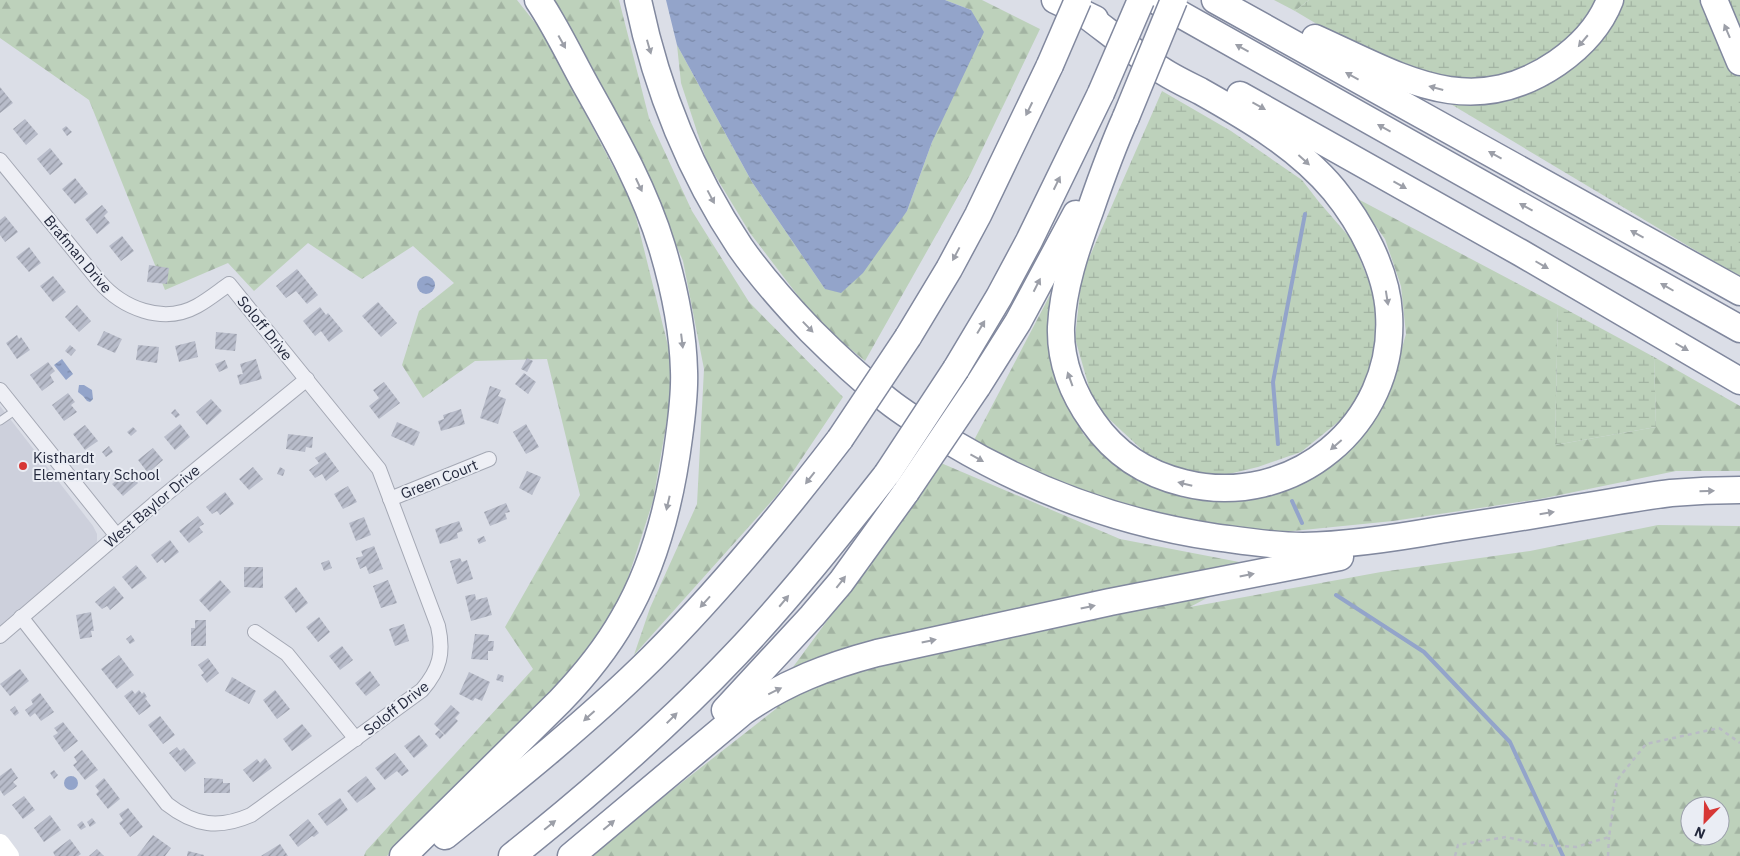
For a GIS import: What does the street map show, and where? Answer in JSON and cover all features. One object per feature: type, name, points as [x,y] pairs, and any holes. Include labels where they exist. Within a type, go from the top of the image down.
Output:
[{"type":"highway","points":[[403,856],[560,702],[584,676],[605,648],[624,619],[640,588],[655,549],[667,507],[676,463],[682,418],[684,374],[672,282],[662,246],[647,203],[628,162],[538,0]]},
{"type":"highway","points":[[638,0],[656,72],[672,117],[692,162],[705,188],[741,248],[780,296],[836,355],[889,402],[938,435],[978,458],[1051,494],[1094,510],[1138,523],[1184,533],[1270,545],[1319,545],[1346,544],[1669,493],[1740,490]]},
{"type":"highway","points":[[1055,0],[1082,8],[1165,63],[1202,92],[1296,152],[1335,192],[1372,252],[1386,290],[1390,335],[1387,359],[1370,401],[1356,425],[1322,458],[1301,470],[1274,481],[1254,486],[1226,489],[1199,487],[1154,474],[1132,461],[1114,447],[1098,430],[1077,397],[1068,375],[1064,355],[1061,329],[1068,282],[1076,251],[1110,154],[1126,117],[1180,8]]},
{"type":"highway","points":[[512,856],[622,764],[669,721],[736,654],[820,559],[887,474],[956,369],[999,297],[1029,241],[1101,93],[1141,0]]},
{"type":"highway","points":[[1155,0],[1180,8],[1740,329]]},
{"type":"highway","points":[[1215,0],[1740,292]]},
{"type":"highway","points":[[1221,0],[1306,34],[1419,84],[1444,90],[1469,92],[1512,86],[1543,72],[1581,45],[1610,0]]},
{"type":"highway","points":[[1714,0],[1740,62]]},
{"type":"highway","points":[[420,856],[561,742],[652,658],[733,571],[775,522],[840,439],[908,336],[949,269],[978,215],[1050,65],[1082,8]]},
{"type":"highway","points":[[1165,63],[1521,253],[1737,379]]},
{"type":"highway","points":[[655,786],[812,616],[872,541],[977,387],[1018,322],[1049,262],[1110,154]]},
{"type":"highway","points":[[571,856],[726,725],[768,694],[806,676],[877,653],[1110,602],[1357,554],[1435,534],[1498,521]]},
{"type":"street","name":"Brafman Drive","points":[[0,160],[108,292],[121,301],[149,312],[166,314],[182,312],[196,307],[229,284]]},
{"type":"street","name":"Soloff Drive","points":[[22,617],[168,804],[179,813],[193,820],[210,824],[224,824],[237,821],[251,814],[422,690],[435,673],[441,652],[441,638],[438,626],[378,469],[229,284]]},
{"type":"street","name":"West Baylor Drive","points":[[0,636],[117,536],[307,379]]},
{"type":"street","points":[[0,390],[117,536]]},
{"type":"street","name":"Green Court","points":[[390,499],[489,459]]},
{"type":"street","points":[[255,632],[287,654],[356,739]]},
{"type":"street","points":[[0,844],[9,856]]},
{"type":"lane","points":[[0,421],[16,410]]},
{"type":"path","points":[[1608,856],[1617,780],[1646,744],[1719,728],[1740,743]]},
{"type":"path","points":[[1455,856],[1458,845],[1506,837],[1542,845],[1576,847],[1609,837]]},
{"type":"shaded area","name":"Kisthardt Elementary School","points":[[0,406],[93,526],[97,534],[97,541],[94,548],[0,629]]},
{"type":"green space","points":[[0,0],[517,0],[544,34],[633,205],[675,374],[653,501],[619,606],[551,696],[387,856],[364,856],[366,851],[533,669],[505,627],[580,495],[547,359],[475,361],[423,398],[402,365],[419,311],[454,283],[413,246],[362,279],[308,243],[254,291],[228,263],[165,290],[89,100],[0,38]]},
{"type":"green space","points":[[551,0],[619,0],[649,118],[692,211],[749,302],[843,397],[778,494],[634,655],[650,608],[697,504],[704,369],[683,261],[635,149],[583,50]]},
{"type":"green space","points":[[945,0],[982,0],[1040,29],[970,175],[865,361],[818,322],[750,233],[707,162],[681,83],[677,45],[752,182],[825,289],[907,211],[932,142],[971,10]]},
{"type":"green space","points":[[1274,0],[1309,0],[1295,11]]},
{"type":"green space","points":[[1309,0],[1740,0],[1740,277],[1295,11]]},
{"type":"green space","points":[[1162,91],[1231,131],[1302,180],[1352,240],[1372,289],[1378,330],[1372,376],[1343,418],[1301,452],[1258,467],[1208,479],[1153,460],[1094,405],[1075,338],[1082,274]]},
{"type":"green space","points":[[1356,198],[1558,305],[1555,445],[1656,427],[1654,357],[1740,406],[1740,471],[1676,471],[1540,499],[1393,521],[1273,533],[1182,525],[1010,464],[972,444],[1050,295],[1056,377],[1084,435],[1131,476],[1184,498],[1250,500],[1301,485],[1348,448],[1387,399],[1406,334],[1401,286],[1385,239]]},
{"type":"green space","points":[[1558,305],[1654,357],[1656,427],[1555,445]]},
{"type":"green space","points":[[941,463],[1120,539],[1265,567],[1190,607],[1381,572],[1530,551],[1658,525],[1740,526],[1740,856],[588,856],[777,708],[782,682]]},
{"type":"water","points":[[666,0],[945,0],[971,10],[984,32],[932,142],[907,211],[863,273],[841,293],[825,289],[752,182],[677,45]]},
{"type":"water","points":[[426,276],[432,279],[435,285],[432,291],[426,294],[420,291],[417,285],[420,279]]},
{"type":"water","points":[[62,359],[73,374],[66,380],[54,365]]},
{"type":"water","points":[[79,385],[84,385],[92,390],[93,399],[90,402],[78,392]]},
{"type":"water","points":[[68,776],[74,776],[78,783],[74,790],[68,790],[64,786],[64,780]]},
{"type":"building","points":[[0,87],[13,103],[0,113]]},
{"type":"building","points":[[25,119],[38,134],[26,145],[13,129]]},
{"type":"building","points":[[66,126],[72,132],[67,136],[62,129]]},
{"type":"building","points":[[50,148],[63,164],[50,175],[37,159]]},
{"type":"building","points":[[75,178],[88,194],[75,204],[62,189]]},
{"type":"building","points":[[102,205],[108,212],[104,216],[110,223],[97,234],[85,219]]},
{"type":"building","points":[[5,216],[18,232],[5,242],[0,235],[0,220]]},
{"type":"building","points":[[122,236],[134,251],[121,261],[109,246]]},
{"type":"building","points":[[29,247],[41,263],[29,272],[16,257]]},
{"type":"building","points":[[149,265],[169,268],[167,284],[147,282]]},
{"type":"building","points":[[297,269],[318,295],[307,304],[296,291],[286,298],[276,286]]},
{"type":"building","points":[[53,276],[66,292],[53,302],[40,286]]},
{"type":"building","points":[[378,302],[397,323],[381,337],[362,316]]},
{"type":"building","points":[[77,305],[91,321],[79,332],[65,317]]},
{"type":"building","points":[[320,307],[326,315],[328,313],[343,331],[329,342],[321,331],[315,336],[303,321]]},
{"type":"building","points":[[104,331],[122,339],[115,353],[97,345]]},
{"type":"building","points":[[216,332],[237,334],[235,351],[215,349]]},
{"type":"building","points":[[17,335],[19,339],[21,337],[30,350],[17,359],[6,343]]},
{"type":"building","points":[[195,341],[198,357],[179,362],[175,346]]},
{"type":"building","points":[[70,345],[76,350],[71,356],[65,351]]},
{"type":"building","points":[[138,345],[159,347],[157,363],[136,360]]},
{"type":"building","points":[[527,358],[533,361],[527,372],[521,369]]},
{"type":"building","points":[[256,359],[262,379],[240,385],[237,375],[243,374],[240,364]]},
{"type":"building","points":[[225,360],[228,368],[219,372],[215,364]]},
{"type":"building","points":[[48,362],[55,371],[50,375],[54,382],[42,391],[30,375]]},
{"type":"building","points":[[524,373],[536,382],[528,394],[515,384]]},
{"type":"building","points":[[384,382],[400,403],[379,419],[369,406],[379,398],[373,390]]},
{"type":"building","points":[[490,386],[501,390],[498,396],[506,399],[498,424],[480,418]]},
{"type":"building","points":[[68,393],[75,402],[71,405],[77,412],[64,421],[52,405]]},
{"type":"building","points":[[211,399],[222,411],[207,425],[196,412]]},
{"type":"building","points":[[175,409],[180,415],[176,418],[171,413]]},
{"type":"building","points":[[461,409],[465,424],[441,431],[438,421],[444,419],[443,415]]},
{"type":"building","points":[[397,422],[420,432],[414,446],[391,436]]},
{"type":"building","points":[[180,424],[190,437],[175,450],[164,437]]},
{"type":"building","points":[[526,424],[539,447],[526,454],[513,432]]},
{"type":"building","points":[[85,425],[98,441],[85,450],[73,434]]},
{"type":"building","points":[[133,427],[137,431],[131,436],[127,432]]},
{"type":"building","points":[[288,434],[313,437],[312,448],[306,447],[305,452],[286,449]]},
{"type":"building","points":[[109,446],[113,452],[106,457],[102,452]]},
{"type":"building","points":[[153,448],[163,460],[148,473],[138,460]]},
{"type":"building","points":[[325,452],[339,471],[326,481],[322,474],[315,478],[309,470],[319,463],[315,458]]},
{"type":"building","points":[[253,467],[263,479],[249,490],[239,479]]},
{"type":"building","points":[[280,467],[285,470],[283,476],[277,474]]},
{"type":"building","points":[[128,471],[138,483],[123,496],[112,484]]},
{"type":"building","points":[[527,471],[541,477],[532,495],[519,488]]},
{"type":"building","points":[[348,486],[357,502],[343,509],[334,494]]},
{"type":"building","points":[[225,492],[234,504],[220,515],[217,511],[212,514],[206,507]]},
{"type":"building","points":[[506,503],[510,512],[505,513],[507,519],[490,526],[484,512]]},
{"type":"building","points":[[198,516],[204,524],[199,527],[203,532],[189,543],[179,531]]},
{"type":"building","points":[[364,517],[371,535],[356,541],[349,523]]},
{"type":"building","points":[[459,521],[463,531],[457,533],[458,538],[440,544],[435,529]]},
{"type":"building","points":[[484,536],[486,541],[479,544],[477,539]]},
{"type":"building","points":[[170,540],[179,552],[165,563],[162,559],[157,563],[151,555]]},
{"type":"building","points":[[374,546],[383,569],[369,574],[366,566],[360,569],[356,558],[363,556],[361,551]]},
{"type":"building","points":[[460,558],[462,562],[467,560],[473,579],[457,584],[450,561]]},
{"type":"building","points":[[329,560],[332,568],[324,571],[321,563]]},
{"type":"building","points":[[136,565],[147,578],[132,589],[122,577]]},
{"type":"building","points":[[244,567],[263,567],[263,588],[244,587]]},
{"type":"building","points":[[220,580],[231,592],[210,612],[199,600]]},
{"type":"building","points":[[388,580],[397,603],[381,608],[373,586]]},
{"type":"building","points":[[114,586],[124,598],[110,610],[107,606],[102,609],[95,602]]},
{"type":"building","points":[[296,587],[308,603],[296,613],[284,597]]},
{"type":"building","points":[[475,594],[476,600],[487,597],[492,615],[471,621],[465,596]]},
{"type":"building","points":[[91,612],[94,631],[91,631],[92,637],[80,639],[76,615]]},
{"type":"building","points":[[319,617],[330,632],[318,642],[306,627]]},
{"type":"building","points":[[195,620],[206,620],[206,646],[191,646],[191,628],[195,628]]},
{"type":"building","points":[[404,624],[409,641],[395,646],[389,629]]},
{"type":"building","points":[[475,634],[489,635],[488,641],[494,641],[493,651],[488,651],[488,660],[471,659]]},
{"type":"building","points":[[131,635],[135,641],[130,644],[126,639]]},
{"type":"building","points":[[342,646],[353,660],[340,670],[329,656]]},
{"type":"building","points":[[119,655],[134,675],[117,689],[101,669]]},
{"type":"building","points":[[208,658],[219,673],[207,683],[201,675],[204,673],[198,665]]},
{"type":"building","points":[[20,669],[29,681],[10,696],[0,684]]},
{"type":"building","points":[[370,671],[380,685],[366,696],[355,683]]},
{"type":"building","points":[[469,672],[490,682],[482,701],[475,698],[473,701],[459,694]]},
{"type":"building","points":[[498,674],[504,676],[503,682],[496,680]]},
{"type":"building","points":[[232,677],[256,691],[249,704],[225,691]]},
{"type":"building","points":[[132,690],[135,694],[139,690],[142,694],[144,692],[147,697],[145,698],[151,706],[139,715],[124,696]]},
{"type":"building","points":[[275,690],[290,709],[277,719],[263,700]]},
{"type":"building","points":[[40,693],[54,712],[41,721],[35,713],[30,717],[25,710],[33,704],[31,700]]},
{"type":"building","points":[[451,705],[460,713],[455,718],[458,721],[445,735],[434,724]]},
{"type":"building","points":[[15,706],[19,713],[15,716],[10,710]]},
{"type":"building","points":[[160,716],[175,735],[163,744],[148,725]]},
{"type":"building","points":[[63,722],[78,741],[64,752],[53,736],[58,733],[54,728]]},
{"type":"building","points":[[302,724],[312,736],[292,751],[283,739]]},
{"type":"building","points":[[439,730],[444,735],[440,739],[435,734]]},
{"type":"building","points":[[419,735],[428,746],[414,758],[404,746]]},
{"type":"building","points":[[177,747],[180,751],[184,748],[196,763],[185,772],[169,753]]},
{"type":"building","points":[[82,750],[98,770],[85,780],[73,765],[77,762],[74,757]]},
{"type":"building","points":[[395,753],[409,771],[402,776],[397,771],[385,780],[375,768]]},
{"type":"building","points":[[265,758],[272,768],[253,782],[243,770],[257,759],[260,763]]},
{"type":"building","points":[[11,768],[18,778],[13,782],[17,786],[4,796],[0,790],[0,776]]},
{"type":"building","points":[[54,770],[58,775],[54,779],[50,773]]},
{"type":"building","points":[[366,776],[376,789],[357,803],[347,791]]},
{"type":"building","points":[[104,778],[120,799],[108,809],[96,794],[99,791],[95,786]]},
{"type":"building","points":[[204,778],[223,779],[223,783],[230,783],[230,793],[204,793]]},
{"type":"building","points":[[24,796],[35,810],[23,819],[12,805]]},
{"type":"building","points":[[340,798],[348,810],[327,826],[318,814]]},
{"type":"building","points":[[128,808],[143,827],[130,837],[119,823],[123,820],[119,814]]},
{"type":"building","points":[[50,815],[61,830],[44,842],[34,828]]},
{"type":"building","points":[[92,818],[96,823],[90,827],[87,822]]},
{"type":"building","points":[[308,819],[319,833],[298,847],[289,835]]},
{"type":"building","points":[[82,821],[86,827],[81,830],[77,825]]},
{"type":"building","points":[[153,835],[171,848],[165,856],[137,856]]},
{"type":"building","points":[[70,839],[81,854],[78,856],[55,856],[53,852]]},
{"type":"building","points":[[280,844],[288,856],[261,856]]},
{"type":"building","points":[[97,849],[104,856],[89,856]]},
{"type":"building","points":[[188,851],[204,855],[204,856],[187,856]]},
{"type":"waterway","points":[[1278,444],[1273,382],[1305,214]]},
{"type":"waterway","points":[[1292,501],[1302,523]]},
{"type":"waterway","points":[[1336,595],[1424,652],[1510,742],[1563,856]]},
{"type":"place","name":"Kisthardt Elementary School","points":[[23,466]]}]
